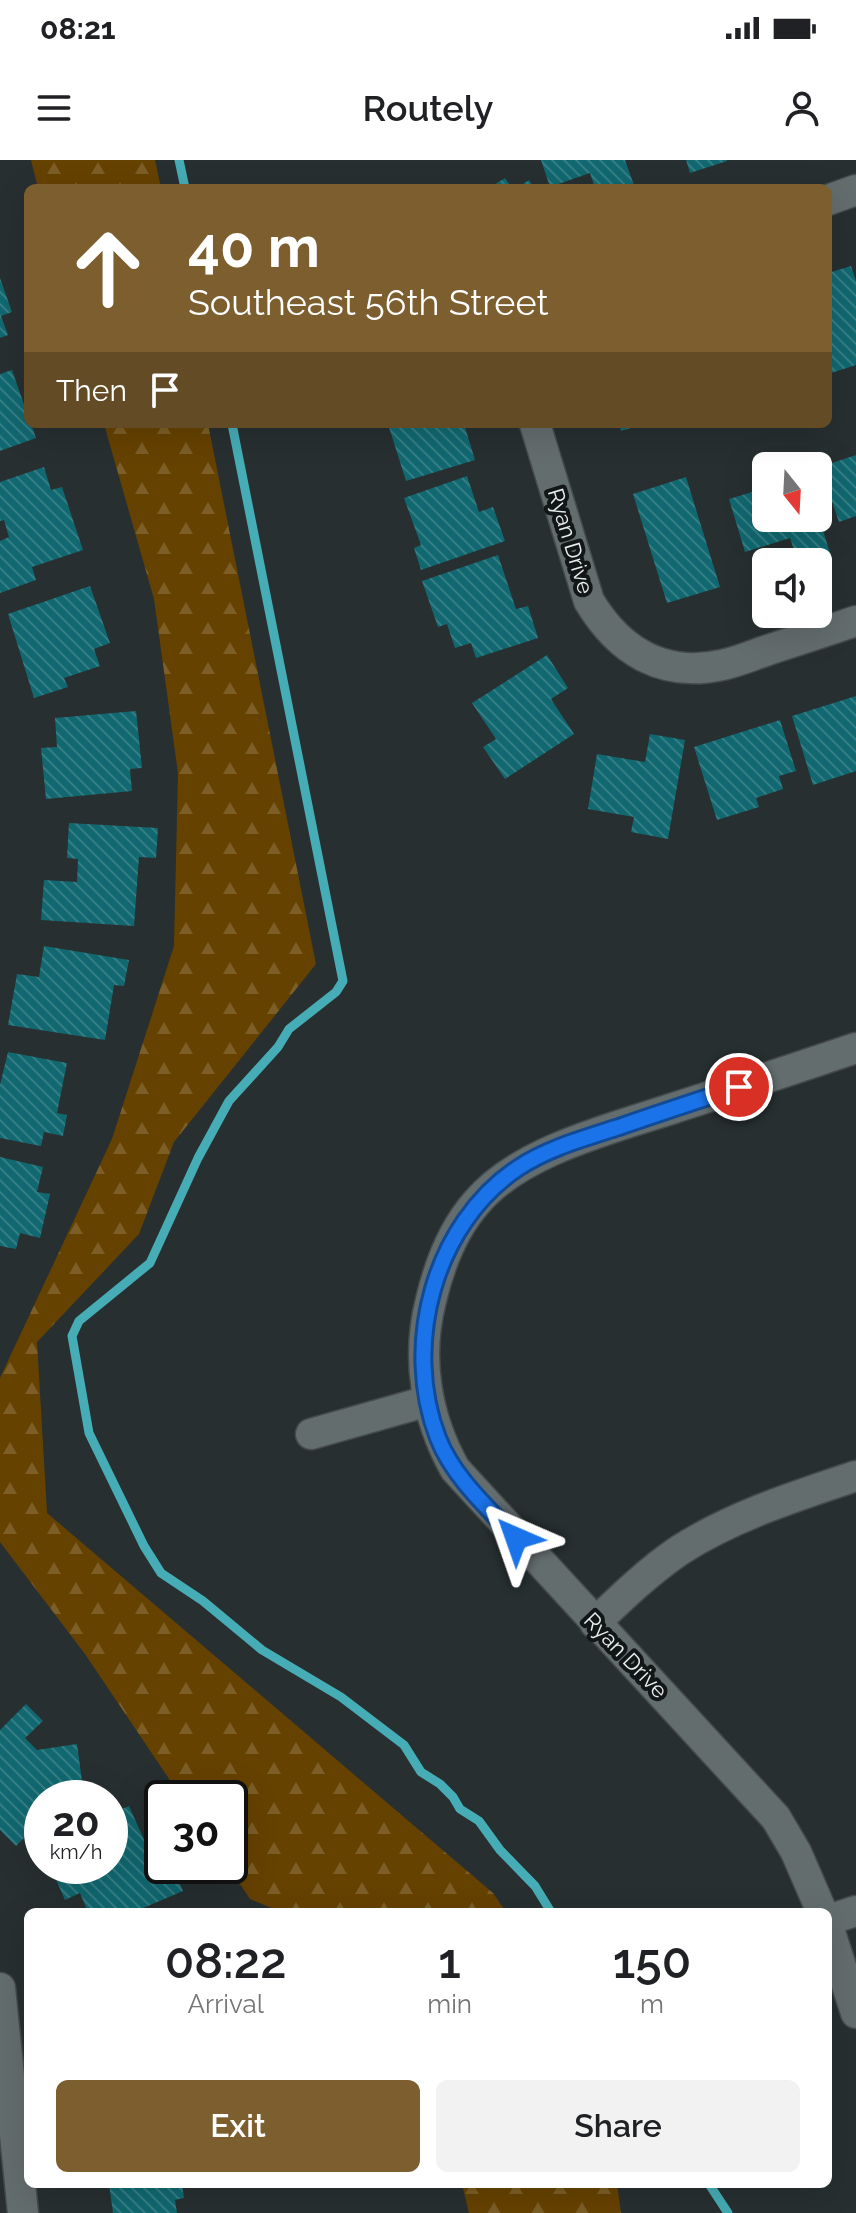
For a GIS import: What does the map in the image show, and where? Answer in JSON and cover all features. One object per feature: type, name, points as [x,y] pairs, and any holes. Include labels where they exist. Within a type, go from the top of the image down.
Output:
[{"type":"street","points":[[832,199],[856,190]]},
{"type":"street","name":"Ryan Drive","points":[[536,428],[589,601],[602,623],[626,647],[655,662],[684,668],[721,665],[856,621]]},
{"type":"street","name":"Ryan Drive","points":[[820,1908],[796,1852],[776,1818],[455,1469],[438,1438],[428,1401],[423,1341],[439,1267],[477,1202],[519,1168],[564,1145],[856,1048]]},
{"type":"street","points":[[311,1434],[428,1401]]},
{"type":"street","points":[[595,1623],[636,1583],[692,1544],[729,1523],[791,1497],[856,1476]]},
{"type":"street","points":[[832,1919],[856,1911]]},
{"type":"street","points":[[832,1938],[856,2013]]},
{"type":"street","points":[[0,1988],[23,2213]]},
{"type":"green space","points":[[31,160],[155,160],[160,184],[37,184]]},
{"type":"green space","points":[[105,428],[209,428],[316,964],[174,1142],[139,1234],[37,1342],[47,1513],[493,1893],[503,1908],[271,1908],[250,1899],[240,1884],[248,1884],[248,1780],[170,1780],[85,1654],[0,1542],[0,1378],[112,1139],[174,946],[178,773],[154,599]]},
{"type":"green space","points":[[463,2188],[618,2188],[621,2213],[469,2213]]},
{"type":"building","points":[[541,160],[625,160],[634,184],[594,184],[590,173],[559,184],[549,184]]},
{"type":"building","points":[[686,160],[727,160],[727,161],[690,173]]},
{"type":"building","points":[[505,178],[509,184],[495,184]]},
{"type":"building","points":[[851,266],[856,281],[856,365],[832,373],[832,272]]},
{"type":"building","points":[[0,278],[12,312],[1,316],[8,335],[0,338]]},
{"type":"building","points":[[12,370],[24,404],[24,428],[32,428],[36,438],[0,451],[0,374]]},
{"type":"building","points":[[389,428],[465,428],[475,460],[406,481]]},
{"type":"building","points":[[856,455],[856,516],[839,522],[832,502],[832,463]]},
{"type":"building","points":[[44,467],[51,490],[62,487],[83,550],[32,567],[36,580],[0,593],[0,541],[9,537],[4,520],[0,521],[0,482]]},
{"type":"building","points":[[467,476],[479,512],[493,507],[505,541],[421,570],[414,548],[421,545],[404,498]]},
{"type":"building","points":[[686,477],[720,587],[667,603],[633,494]]},
{"type":"building","points":[[752,492],[752,532],[823,532],[829,548],[793,548],[790,538],[745,552],[729,499]]},
{"type":"building","points":[[498,555],[516,609],[528,606],[538,638],[476,658],[471,643],[455,648],[447,624],[438,627],[422,581]]},
{"type":"building","points":[[90,586],[110,643],[94,649],[100,666],[64,678],[68,687],[34,698],[8,614]]},
{"type":"building","points":[[547,655],[568,688],[551,699],[574,734],[505,779],[483,747],[496,739],[472,703]]},
{"type":"building","points":[[856,696],[856,771],[813,785],[792,716]]},
{"type":"building","points":[[136,711],[142,768],[130,769],[132,791],[46,799],[41,748],[57,747],[55,718]]},
{"type":"building","points":[[780,720],[796,771],[779,776],[783,789],[756,798],[759,807],[717,820],[694,747]]},
{"type":"building","points":[[650,734],[685,740],[668,839],[631,832],[634,817],[588,809],[597,754],[645,762]]},
{"type":"building","points":[[69,823],[158,828],[156,858],[139,857],[134,926],[41,920],[44,880],[77,882],[78,859],[67,858]]},
{"type":"building","points":[[44,946],[129,960],[124,986],[114,985],[105,1040],[8,1025],[17,974],[39,977]]},
{"type":"building","points":[[8,1052],[67,1063],[57,1113],[67,1115],[63,1136],[44,1132],[41,1146],[0,1138],[0,1085]]},
{"type":"building","points":[[0,1157],[43,1167],[37,1192],[50,1194],[40,1238],[20,1233],[16,1249],[0,1246]]},
{"type":"building","points":[[26,1704],[43,1721],[25,1738],[37,1750],[77,1744],[82,1780],[24,1780],[24,1838],[16,1846],[0,1830],[0,1730]]},
{"type":"building","points":[[129,1806],[144,1840],[144,1884],[180,1884],[183,1891],[143,1908],[86,1908],[80,1893],[65,1900],[58,1884],[128,1884]]},
{"type":"building","points":[[110,2188],[183,2188],[184,2198],[175,2200],[177,2213],[113,2213]]},
{"type":"waterway","points":[[179,160],[184,184]]},
{"type":"waterway","points":[[233,428],[343,981],[336,992],[289,1029],[278,1047],[229,1101],[198,1158],[150,1263],[79,1321],[72,1336],[89,1433],[144,1546],[161,1573],[203,1601],[262,1650],[341,1697],[404,1745],[421,1772],[440,1784],[460,1809],[479,1821],[500,1850],[535,1886],[549,1908]]},
{"type":"waterway","points":[[712,2188],[728,2213]]},
{"type":"route","points":[[516,1538],[455,1469],[438,1438],[428,1401],[423,1341],[439,1267],[477,1202],[519,1168],[564,1145],[739,1087]]}]
